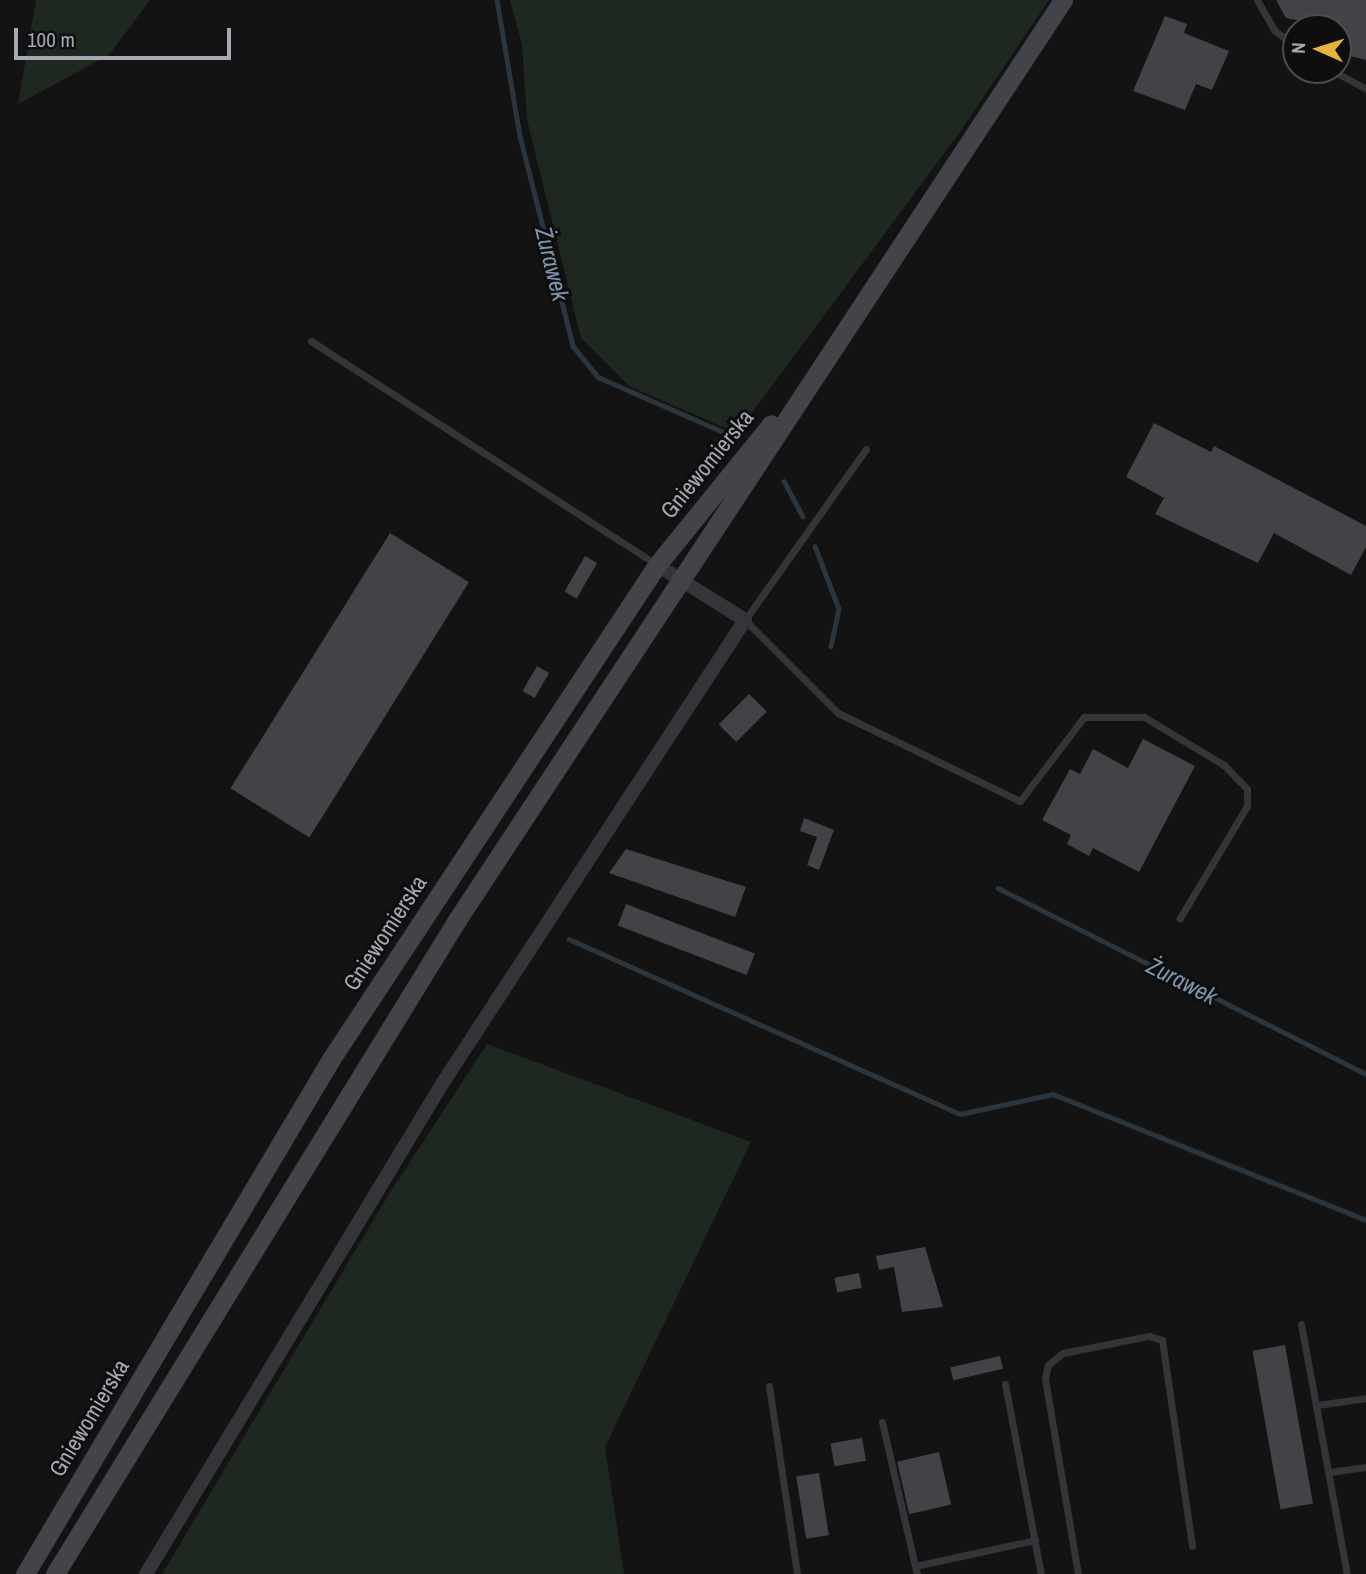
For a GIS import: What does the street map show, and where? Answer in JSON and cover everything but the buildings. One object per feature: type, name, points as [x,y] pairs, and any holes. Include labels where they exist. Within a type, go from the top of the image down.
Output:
[{"type":"street","name":"Gniewomierska","points":[[55,1574],[457,920],[1063,0]]},
{"type":"street","name":"Gniewomierska","points":[[25,1574],[331,1059],[657,565],[832,351]]},
{"type":"street","points":[[146,1574],[442,1084],[746,620],[678,581],[657,565]]},
{"type":"lane","points":[[1257,0],[1274,30],[1282,36]]},
{"type":"lane","points":[[312,341],[657,565]]},
{"type":"lane","points":[[866,449],[746,620],[838,713],[1020,801],[1084,717],[1143,717],[1224,765],[1247,789],[1247,806],[1180,918]]},
{"type":"lane","points":[[1301,1324],[1347,1574]]},
{"type":"lane","points":[[1078,1574],[1045,1378],[1048,1365],[1063,1353],[1149,1336],[1162,1340],[1192,1546]]},
{"type":"lane","points":[[1005,1384],[1041,1574]]},
{"type":"lane","points":[[769,1386],[797,1574]]},
{"type":"lane","points":[[1317,1405],[1366,1398]]},
{"type":"lane","points":[[883,1422],[916,1570],[1035,1540]]},
{"type":"lane","points":[[1330,1472],[1366,1466]]},
{"type":"shaded area","points":[[36,0],[150,0],[109,55],[18,104]]},
{"type":"shaded area","points":[[510,0],[1049,0],[960,132],[737,433],[629,386],[581,338],[527,120],[522,44]]},
{"type":"shaded area","points":[[487,1044],[751,1142],[605,1447],[624,1574],[162,1574],[389,1194]]},
{"type":"waterway","name":"Żurawek","points":[[497,0],[520,136],[573,346],[598,377],[730,435]]},
{"type":"waterway","name":"Żurawek","points":[[784,481],[803,516]]},
{"type":"waterway","name":"Żurawek","points":[[815,546],[839,609],[831,646]]},
{"type":"waterway","name":"Żurawek","points":[[998,888],[1366,1074]]},
{"type":"waterway","points":[[569,939],[960,1114],[1053,1094],[1366,1220]]}]
